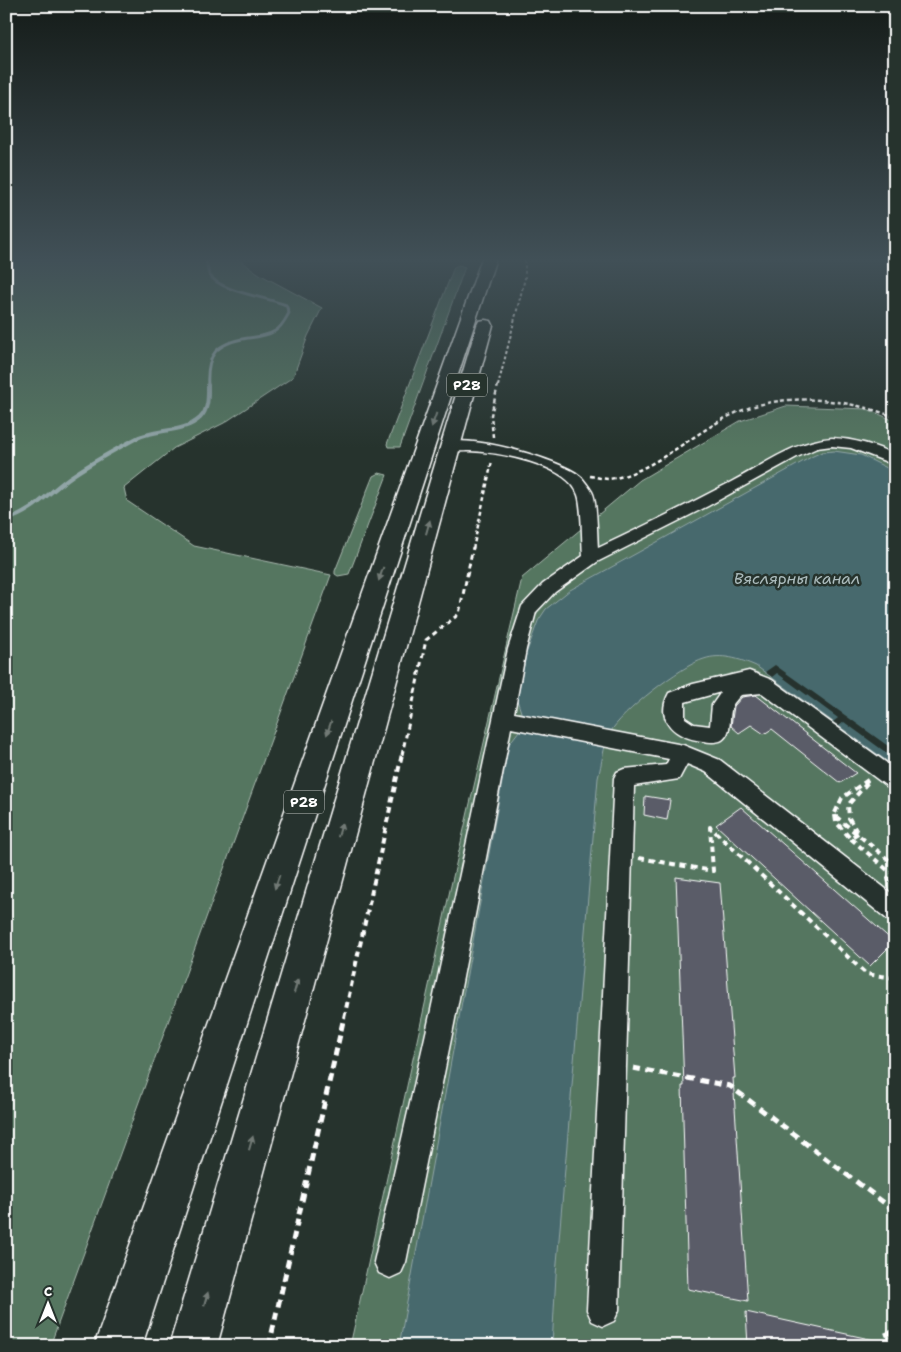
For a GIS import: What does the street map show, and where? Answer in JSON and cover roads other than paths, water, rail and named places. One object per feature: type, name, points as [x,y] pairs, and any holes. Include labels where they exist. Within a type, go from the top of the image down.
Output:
[{"type":"highway","name":"Р28","points":[[118,1346],[477,321]]},
{"type":"highway","name":"Р28","points":[[192,1346],[487,321]]},
{"type":"lane","points":[[390,1262],[505,720],[517,649],[528,610],[549,588],[591,558],[810,446],[839,442],[855,444],[874,450],[895,461]]},
{"type":"lane","points":[[451,446],[494,448],[552,465],[567,472],[576,480],[586,495],[591,558]]},
{"type":"lane","points":[[765,685],[735,688],[722,705],[720,727],[716,734],[699,734],[683,729],[675,718],[674,704],[676,698],[693,691],[749,678],[765,685],[895,781]]},
{"type":"lane","points":[[505,720],[683,753],[713,766],[895,911]]},
{"type":"lane","points":[[603,1310],[624,778],[672,773],[683,753]]},
{"type":"water","name":"Вяслярны канал","points":[[834,451],[861,455],[895,472],[895,767],[756,666],[730,658],[710,657],[681,670],[638,702],[616,724],[606,744],[598,778],[556,1275],[552,1346],[399,1346],[509,744],[519,731],[521,712],[517,700],[526,654],[538,621],[546,609],[570,590],[813,456],[822,452]]},
{"type":"waterway","points":[[208,385],[209,366],[215,352],[228,343],[237,340],[272,333],[284,321]]},
{"type":"waterway","points":[[6,520],[24,513],[77,473],[135,439],[151,433],[177,429],[193,423],[205,411],[208,385]]}]
